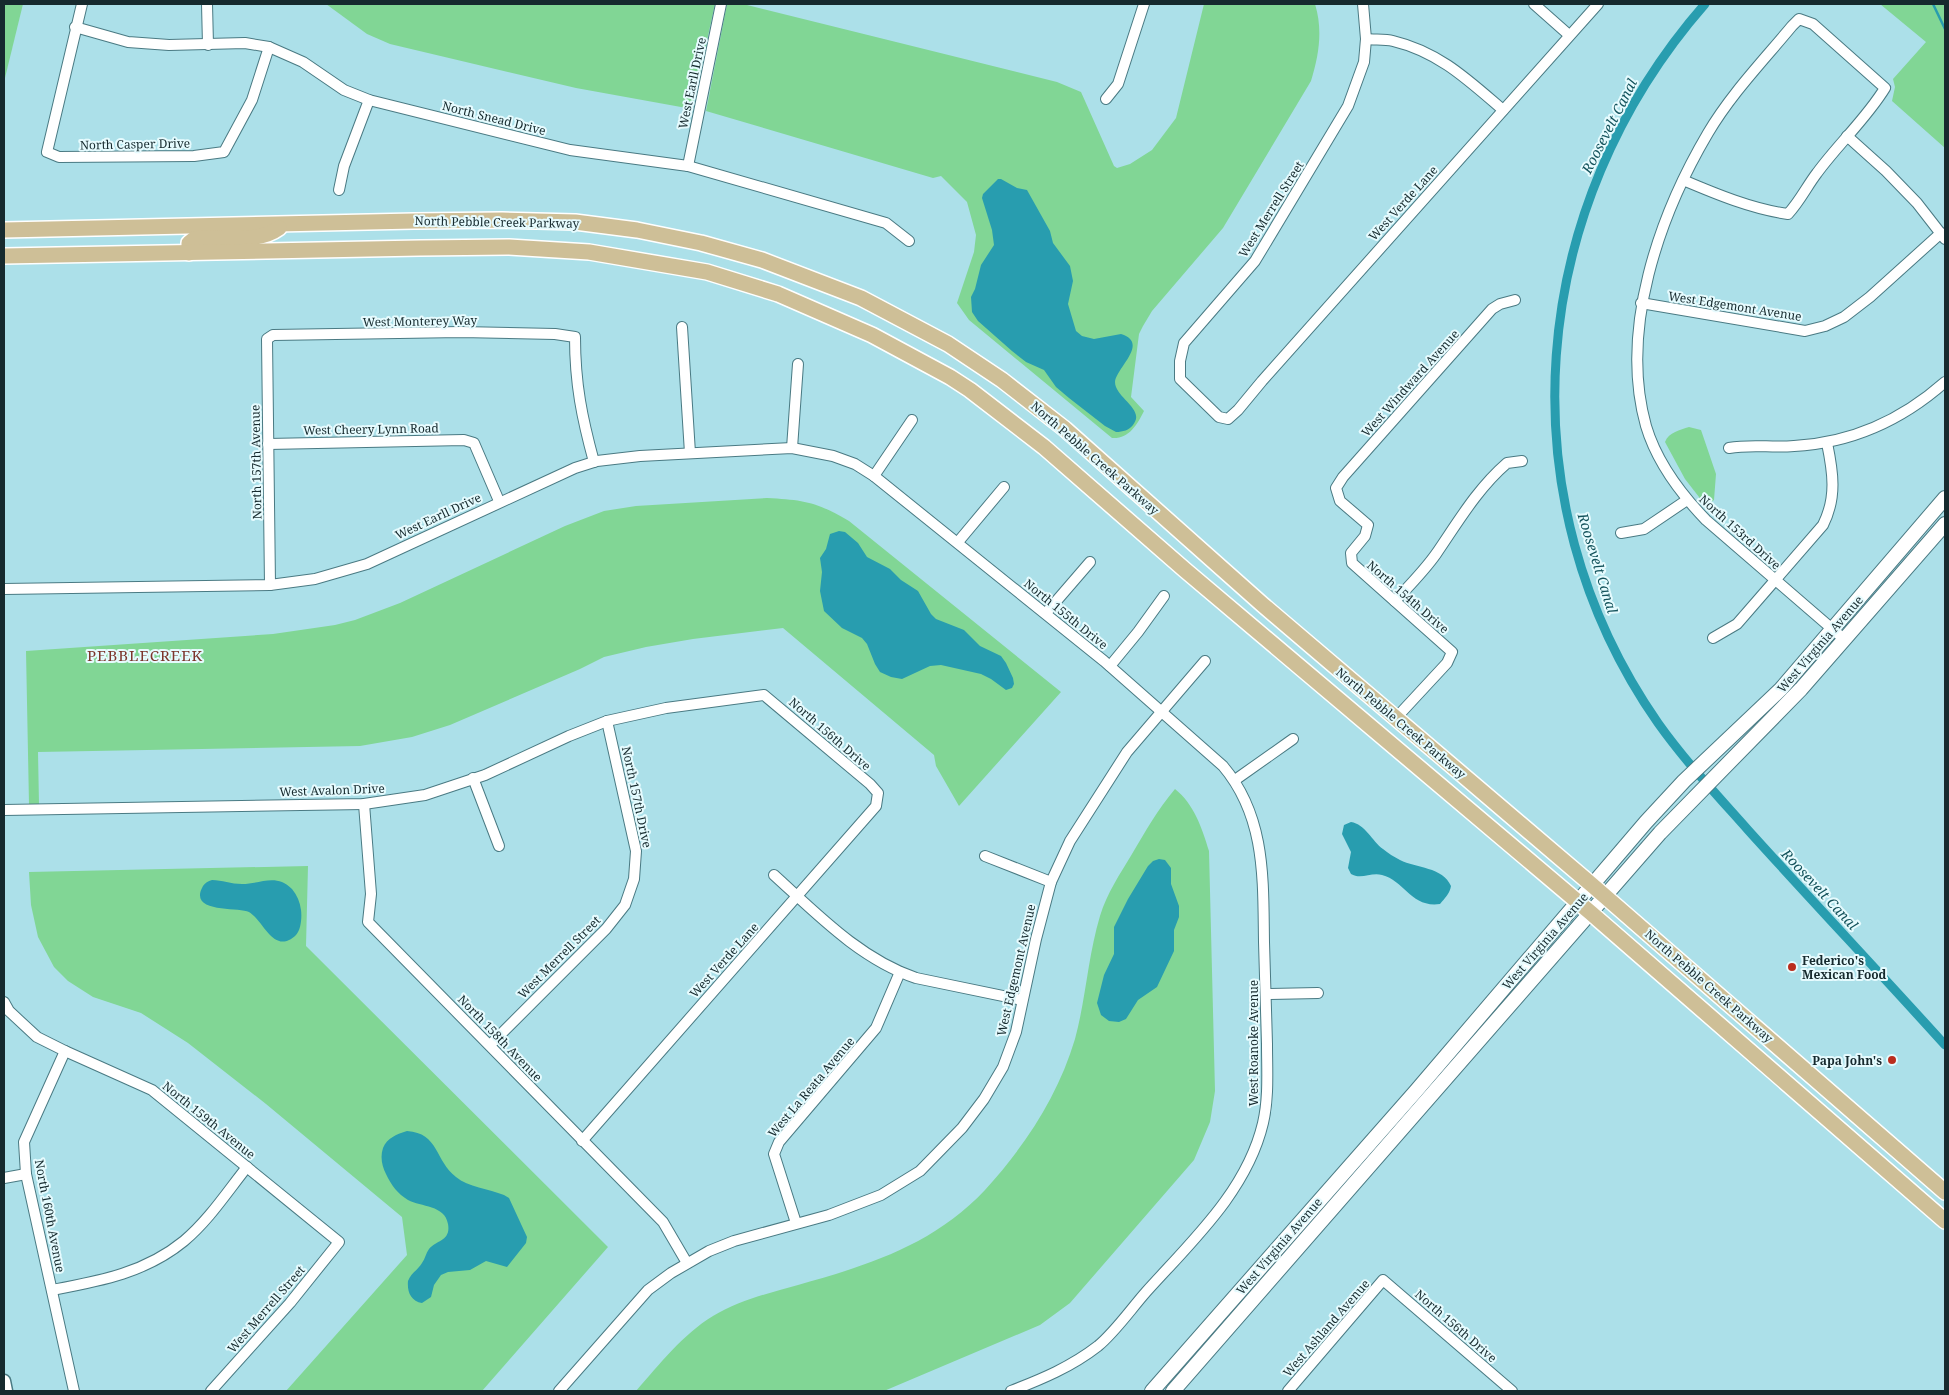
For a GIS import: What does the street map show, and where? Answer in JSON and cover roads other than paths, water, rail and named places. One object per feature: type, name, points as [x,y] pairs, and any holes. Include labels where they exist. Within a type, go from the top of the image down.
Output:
[{"type":"main road","name":"North Pebble Creek Parkway","points":[[4,230],[483,220],[575,222],[637,230],[701,243],[762,260],[861,298],[941,340],[983,367],[1065,429],[1202,551],[1606,896],[1945,1192]]},
{"type":"main road","points":[[189,253],[189,243],[194,239],[254,237],[274,232],[285,224]]},
{"type":"main road","name":"North Pebble Creek Parkway","points":[[4,256],[440,248],[509,248],[589,252],[708,272],[778,294],[872,335],[950,377],[970,390],[1044,447],[1185,570],[1579,902],[1945,1221]]},
{"type":"main road","name":"West Virginia Avenue","points":[[1152,1391],[1579,902],[1646,822],[1684,781],[1781,689],[1945,498]]},
{"type":"main road","name":"West Virginia Avenue","points":[[1174,1391],[1660,833],[1696,794],[1788,703],[1945,524]]},
{"type":"main road","points":[[1185,570],[1202,551]]},
{"type":"main road","points":[[1382,736],[1396,718]]},
{"type":"street","points":[[75,28],[82,4]]},
{"type":"street","points":[[207,4],[208,45]]},
{"type":"street","name":"West Earll Drive","points":[[688,166],[721,4]]},
{"type":"street","points":[[1106,99],[1118,84],[1144,4]]},
{"type":"street","name":"West Merrell Street","points":[[1228,419],[1219,417],[1180,379],[1180,361],[1184,343],[1255,261],[1348,106],[1364,62],[1366,39],[1363,4]]},
{"type":"street","points":[[1534,4],[1569,35]]},
{"type":"street","name":"West Verde Lane","points":[[1228,419],[1598,4]]},
{"type":"street","points":[[1641,303],[1668,214],[1683,180],[1708,132],[1728,103],[1799,19],[1813,24],[1886,88],[1877,102],[1817,173],[1797,205],[1788,214],[1731,199],[1683,180]]},
{"type":"street","name":"North Snead Drive","points":[[75,28],[128,42],[170,45],[245,43],[269,47],[303,62],[344,90],[369,100],[570,150],[688,166],[886,223],[909,241]]},
{"type":"street","name":"North Casper Drive","points":[[75,28],[46,152],[59,157],[194,156],[224,152],[252,100],[269,47]]},
{"type":"street","points":[[1366,39],[1392,41],[1439,58],[1458,71],[1503,110]]},
{"type":"street","points":[[339,190],[344,166],[369,100]]},
{"type":"street","points":[[1847,136],[1918,203],[1943,236]]},
{"type":"street","name":"West Edgemont Avenue","points":[[1641,303],[1805,331],[1818,328],[1844,317],[1943,236]]},
{"type":"street","name":"West Windward Avenue","points":[[1351,558],[1355,547],[1365,536],[1368,525],[1340,501],[1337,495],[1338,483],[1492,309],[1500,304],[1515,300]]},
{"type":"street","name":"North 153rd Drive","points":[[1641,303],[1638,340],[1641,396],[1646,425],[1667,472],[1687,500],[1706,520],[1845,640]]},
{"type":"street","points":[[682,327],[690,453]]},
{"type":"street","name":"West Monterey Way","points":[[266,339],[273,335],[461,332],[555,334],[575,337],[578,398],[594,462]]},
{"type":"street","name":"North 157th Avenue","points":[[266,339],[270,584]]},
{"type":"street","points":[[792,448],[798,364]]},
{"type":"street","points":[[1729,448],[1744,445],[1793,446],[1848,438],[1881,426],[1905,413],[1945,382]]},
{"type":"street","points":[[874,476],[912,420]]},
{"type":"street","name":"West Cheery Lynn Road","points":[[268,444],[464,440],[474,443],[499,501]]},
{"type":"street","points":[[1713,638],[1737,624],[1823,525],[1829,512],[1834,476],[1827,442]]},
{"type":"street","name":"West Earll Drive","points":[[4,588],[270,584],[315,579],[367,564],[499,501],[575,468],[594,462],[640,456],[792,448],[833,456],[855,464],[874,476]]},
{"type":"street","points":[[1395,601],[1434,556],[1480,491],[1507,463],[1522,462]]},
{"type":"street","name":"North 155th Drive","points":[[874,476],[1110,666],[1223,766],[1235,780]]},
{"type":"street","points":[[958,542],[1004,487]]},
{"type":"street","points":[[1621,533],[1644,529],[1687,500]]},
{"type":"street","name":"North 154th Drive","points":[[1351,558],[1355,566],[1452,652],[1447,663],[1396,718]]},
{"type":"street","points":[[1046,614],[1090,562]]},
{"type":"street","points":[[1110,666],[1164,596]]},
{"type":"street","name":"West Edgemont Avenue","points":[[559,1391],[648,1290],[687,1263],[734,1241],[829,1215],[881,1195],[920,1170],[962,1128],[984,1099],[1003,1067],[1016,1032],[1051,882],[1070,841],[1119,763],[1205,661]]},
{"type":"street","name":"West Avalon Drive","points":[[4,810],[364,804],[425,795],[473,778],[607,721],[666,708],[764,695]]},
{"type":"street","name":"North 156th Drive","points":[[764,695],[870,784],[878,793]]},
{"type":"street","name":"North 157th Drive","points":[[607,721],[636,851],[634,879]]},
{"type":"street","points":[[1235,780],[1293,739]]},
{"type":"street","points":[[473,778],[499,846]]},
{"type":"street","name":"West Roanoke Avenue","points":[[1011,1391],[1051,1375],[1074,1363],[1099,1344],[1208,1223],[1237,1184],[1255,1151],[1268,1100],[1261,849],[1250,813],[1235,780]]},
{"type":"street","name":"West Verde Lane","points":[[582,1141],[876,806],[878,793]]},
{"type":"street","name":"North 158th Avenue","points":[[364,804],[371,894],[368,922],[663,1222],[687,1263]]},
{"type":"street","points":[[984,856],[1051,882]]},
{"type":"street","points":[[774,875],[850,942],[872,957],[900,972],[916,978],[1022,1000]]},
{"type":"street","name":"West Merrell Street","points":[[490,1045],[617,916],[625,905],[634,879]]},
{"type":"street","name":"West La Reata Avenue","points":[[796,1223],[774,1154],[778,1142],[876,1028],[883,1016],[900,972]]},
{"type":"street","points":[[1266,994],[1318,993]]},
{"type":"street","name":"North 159th Avenue","points":[[4,1002],[9,1011],[37,1037],[65,1052],[152,1090],[339,1242]]},
{"type":"street","name":"North 160th Avenue","points":[[65,1052],[24,1142],[26,1174],[74,1391]]},
{"type":"street","points":[[52,1290],[102,1281],[155,1261],[185,1240],[208,1217],[247,1167]]},
{"type":"street","points":[[4,1178],[26,1174]]},
{"type":"street","name":"West Merrell Street","points":[[211,1391],[290,1303],[339,1242]]},
{"type":"street","name":"North 156th Drive","points":[[1383,1280],[1512,1391]]},
{"type":"street","name":"West Ashland Avenue","points":[[1288,1391],[1383,1280]]},
{"type":"street","points":[[4,1381],[6,1391]]},
{"type":"water","points":[[998,179],[1017,188],[1027,190],[1050,231],[1053,243],[1070,266],[1073,281],[1068,304],[1076,331],[1082,336],[1094,339],[1121,334],[1129,338],[1132,343],[1129,356],[1115,382],[1116,388],[1136,414],[1133,425],[1128,429],[1116,432],[1105,426],[1056,387],[1044,370],[1026,362],[1012,351],[978,321],[972,312],[971,297],[981,265],[994,245],[992,230],[982,198],[983,194]]},
{"type":"water","points":[[839,531],[845,532],[858,543],[867,557],[890,569],[901,580],[918,591],[931,614],[936,619],[964,630],[980,646],[1001,656],[1013,678],[1014,684],[1012,688],[1006,690],[981,674],[941,665],[930,666],[902,679],[880,672],[867,644],[862,638],[842,628],[824,611],[820,591],[822,572],[820,558],[826,549],[830,534]]},
{"type":"water","points":[[1351,822],[1360,826],[1379,846],[1393,856],[1406,863],[1442,875],[1451,886],[1440,904],[1422,902],[1390,878],[1382,875],[1355,876],[1351,874],[1348,868],[1351,852],[1342,834],[1344,825]]},
{"type":"water","points":[[1165,860],[1171,868],[1171,884],[1179,906],[1179,917],[1174,930],[1174,951],[1157,987],[1138,1000],[1126,1019],[1119,1022],[1109,1021],[1101,1015],[1097,1003],[1104,975],[1114,954],[1114,927],[1148,866],[1153,861]]},
{"type":"water","points":[[212,880],[249,884],[274,880],[286,884],[294,891],[300,904],[301,920],[298,933],[288,940],[281,942],[270,935],[249,912],[216,908],[208,905],[202,901],[200,895],[204,885]]},
{"type":"water","points":[[407,1131],[417,1133],[431,1142],[449,1171],[456,1177],[473,1186],[509,1198],[527,1237],[526,1243],[507,1267],[486,1261],[470,1270],[448,1272],[441,1275],[434,1285],[431,1297],[422,1303],[412,1298],[408,1289],[408,1281],[419,1268],[429,1249],[443,1240],[447,1234],[448,1224],[442,1213],[408,1200],[401,1195],[388,1178],[383,1165],[383,1148],[393,1137]]},
{"type":"waterway","name":"Roosevelt Canal","points":[[1705,4],[1645,84],[1601,170],[1571,262],[1556,356],[1557,451],[1574,545],[1608,636],[1668,737],[1701,778],[1945,1045]]},
{"type":"waterway","points":[[1933,4],[1945,29]]},
{"type":"place","name":"Federico's Mexican Food","points":[[1792,967]]},
{"type":"place","name":"Papa John's","points":[[1892,1060]]},
{"type":"district","name":"PEBBLECREEK","points":[[145,655]]}]
